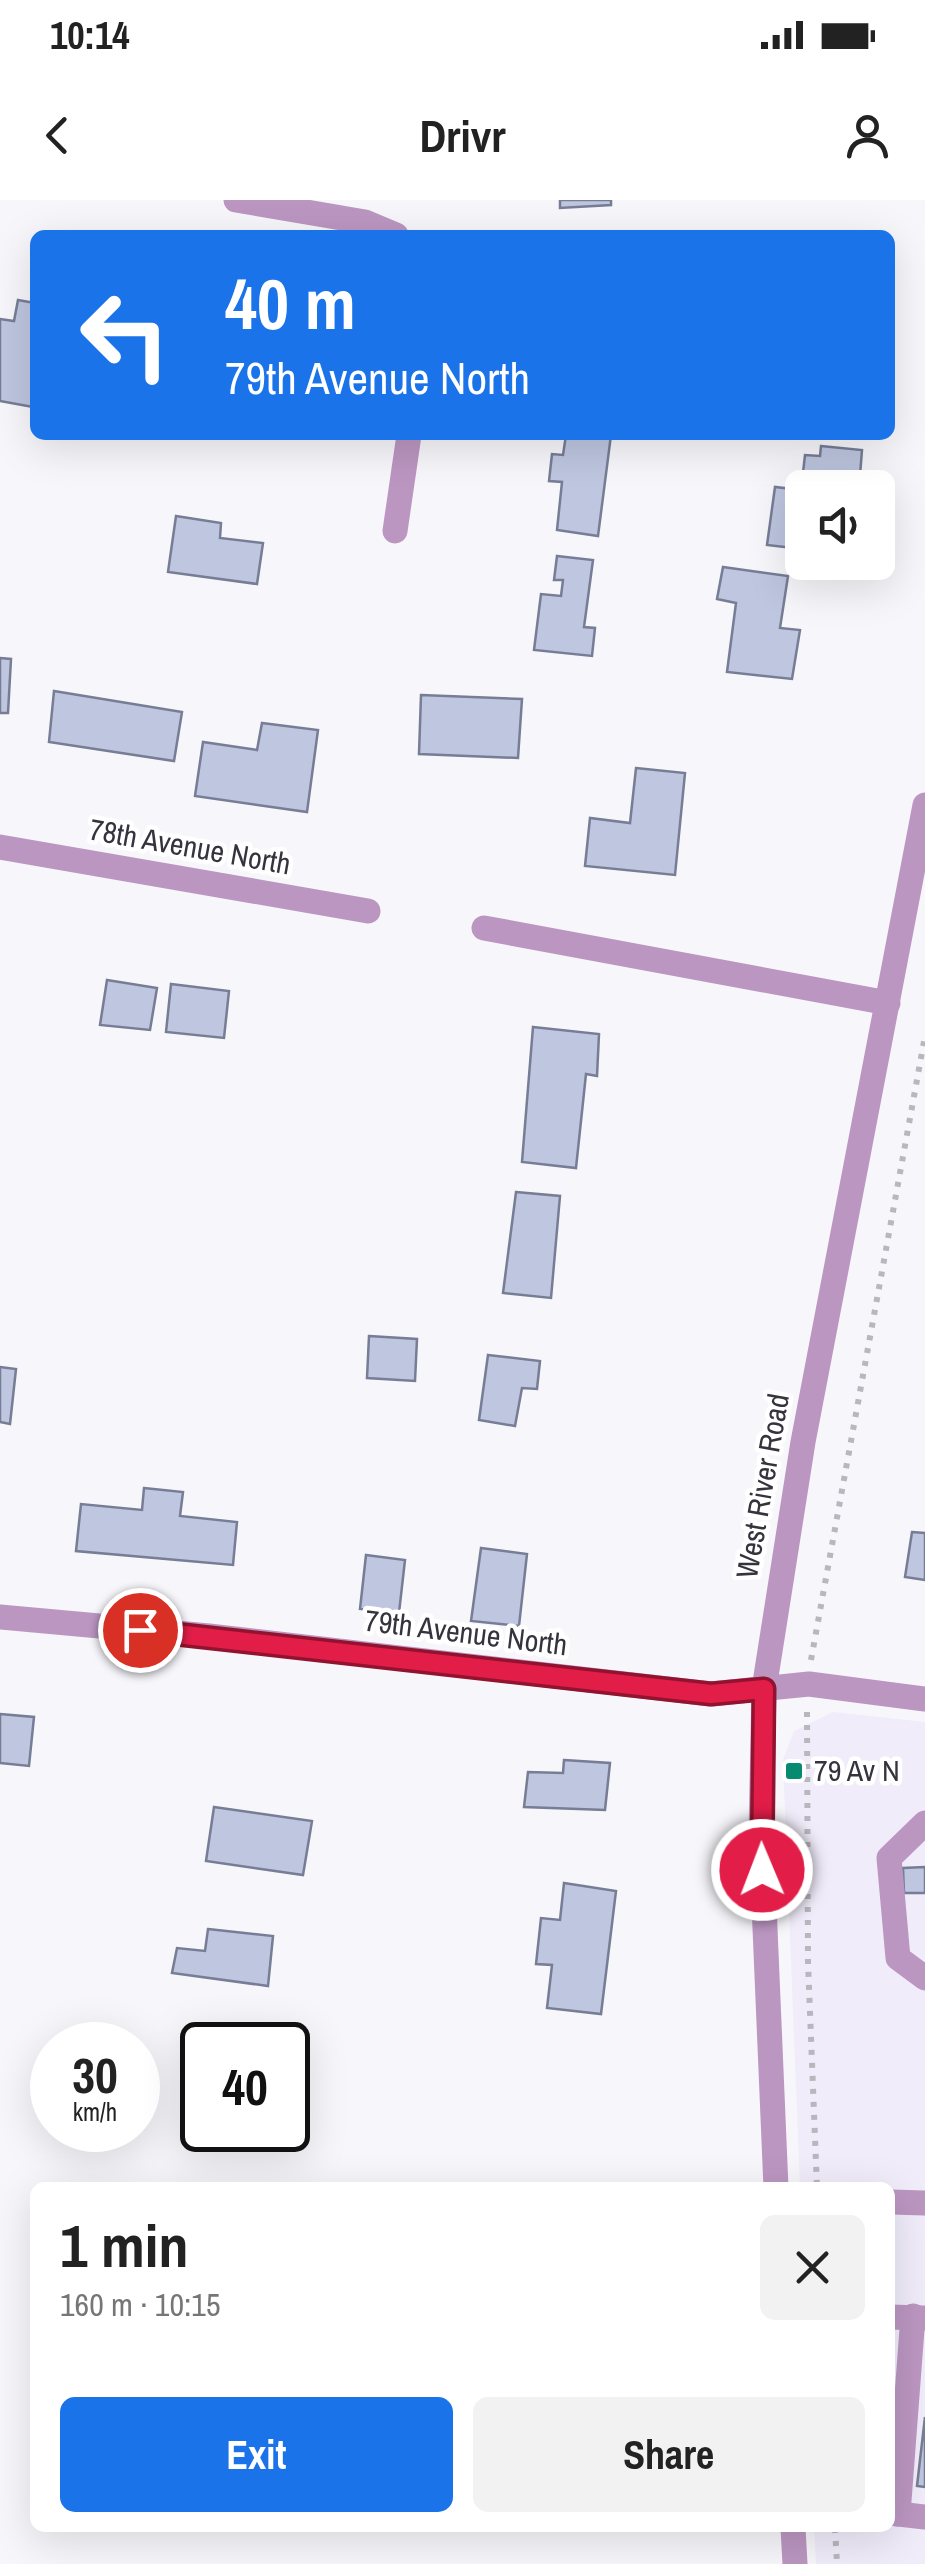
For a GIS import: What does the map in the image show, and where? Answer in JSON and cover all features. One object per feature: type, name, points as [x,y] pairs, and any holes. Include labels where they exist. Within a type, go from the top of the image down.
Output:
[{"type":"street","points":[[236,200],[364,222],[384,230]]},
{"type":"street","points":[[395,531],[408,440]]},
{"type":"street","name":"West River Road","points":[[776,2182],[761,1834],[764,1689],[803,1442],[925,805]]},
{"type":"street","name":"78th Avenue North","points":[[0,847],[368,911]]},
{"type":"street","points":[[484,928],[888,1002]]},
{"type":"street","name":"79th Avenue North","points":[[0,1617],[209,1636],[711,1694],[810,1684],[925,1698]]},
{"type":"street","points":[[924,1823],[889,1858],[898,1958],[925,1978]]},
{"type":"street","points":[[895,2202],[925,2203]]},
{"type":"street","points":[[895,2501],[909,2317]]},
{"type":"street","points":[[895,2514],[925,2517]]},
{"type":"street","points":[[793,2532],[795,2564]]},
{"type":"path","points":[[812,1645],[925,1036]]},
{"type":"path","points":[[806,1722],[807,1943],[818,2182]]},
{"type":"path","points":[[835,2532],[837,2564]]},
{"type":"shaded area","points":[[833,1712],[925,1722],[925,2564],[816,2564],[814,2532],[895,2532],[895,2182],[800,2182],[783,1760],[794,1731]]},
{"type":"building","points":[[560,200],[611,200],[611,205],[560,208]]},
{"type":"building","points":[[18,300],[30,302],[30,406],[0,401],[0,319],[14,321]]},
{"type":"building","points":[[565,440],[610,440],[598,536],[557,530],[562,482],[549,481],[552,454],[563,455]]},
{"type":"building","points":[[821,446],[862,450],[860,470],[803,470],[805,455],[820,456]]},
{"type":"building","points":[[775,487],[785,488],[785,547],[767,545]]},
{"type":"building","points":[[176,516],[221,523],[220,538],[263,543],[257,584],[168,572]]},
{"type":"building","points":[[557,556],[593,560],[584,627],[595,628],[592,656],[534,650],[541,594],[561,596],[563,580],[554,580]]},
{"type":"building","points":[[723,567],[785,576],[780,628],[800,630],[792,679],[727,672],[736,603],[717,599]]},
{"type":"building","points":[[0,658],[11,659],[8,713],[0,713]]},
{"type":"building","points":[[54,691],[182,712],[174,761],[49,742]]},
{"type":"building","points":[[421,695],[522,699],[518,758],[419,754]]},
{"type":"building","points":[[262,723],[318,730],[307,812],[195,796],[203,742],[257,750]]},
{"type":"building","points":[[636,768],[685,773],[675,875],[585,866],[590,818],[630,823]]},
{"type":"building","points":[[107,980],[157,988],[150,1030],[100,1025]]},
{"type":"building","points":[[171,984],[229,991],[224,1038],[166,1032]]},
{"type":"building","points":[[533,1027],[599,1034],[597,1076],[586,1074],[576,1168],[522,1162]]},
{"type":"building","points":[[516,1192],[560,1196],[551,1298],[503,1293]]},
{"type":"building","points":[[369,1336],[417,1339],[415,1381],[367,1378]]},
{"type":"building","points":[[488,1355],[540,1361],[537,1389],[522,1388],[515,1426],[479,1420]]},
{"type":"building","points":[[0,1367],[16,1369],[10,1424],[0,1422]]},
{"type":"building","points":[[144,1488],[183,1492],[180,1516],[237,1522],[233,1565],[76,1551],[81,1504],[142,1510]]},
{"type":"building","points":[[912,1532],[925,1533],[925,1580],[905,1577]]},
{"type":"building","points":[[481,1548],[527,1554],[519,1626],[471,1621]]},
{"type":"building","points":[[366,1555],[405,1560],[399,1613],[360,1609]]},
{"type":"building","points":[[0,1714],[34,1717],[29,1766],[0,1763]]},
{"type":"building","points":[[564,1760],[610,1763],[605,1810],[524,1807],[528,1772],[563,1773]]},
{"type":"building","points":[[214,1807],[312,1821],[303,1875],[206,1861]]},
{"type":"building","points":[[925,1867],[925,1893],[904,1893],[903,1868]]},
{"type":"building","points":[[564,1883],[616,1891],[601,2014],[547,2008],[552,1965],[536,1964],[541,1918],[560,1920]]},
{"type":"building","points":[[208,1929],[273,1936],[268,1986],[172,1973],[177,1948],[205,1951]]},
{"type":"building","points":[[925,2417],[925,2487],[917,2486]]},
{"type":"place","name":"79 Av N","points":[[794,1771]]},
{"type":"route","points":[[140,1630],[711,1694],[764,1689],[762,1870]]}]
